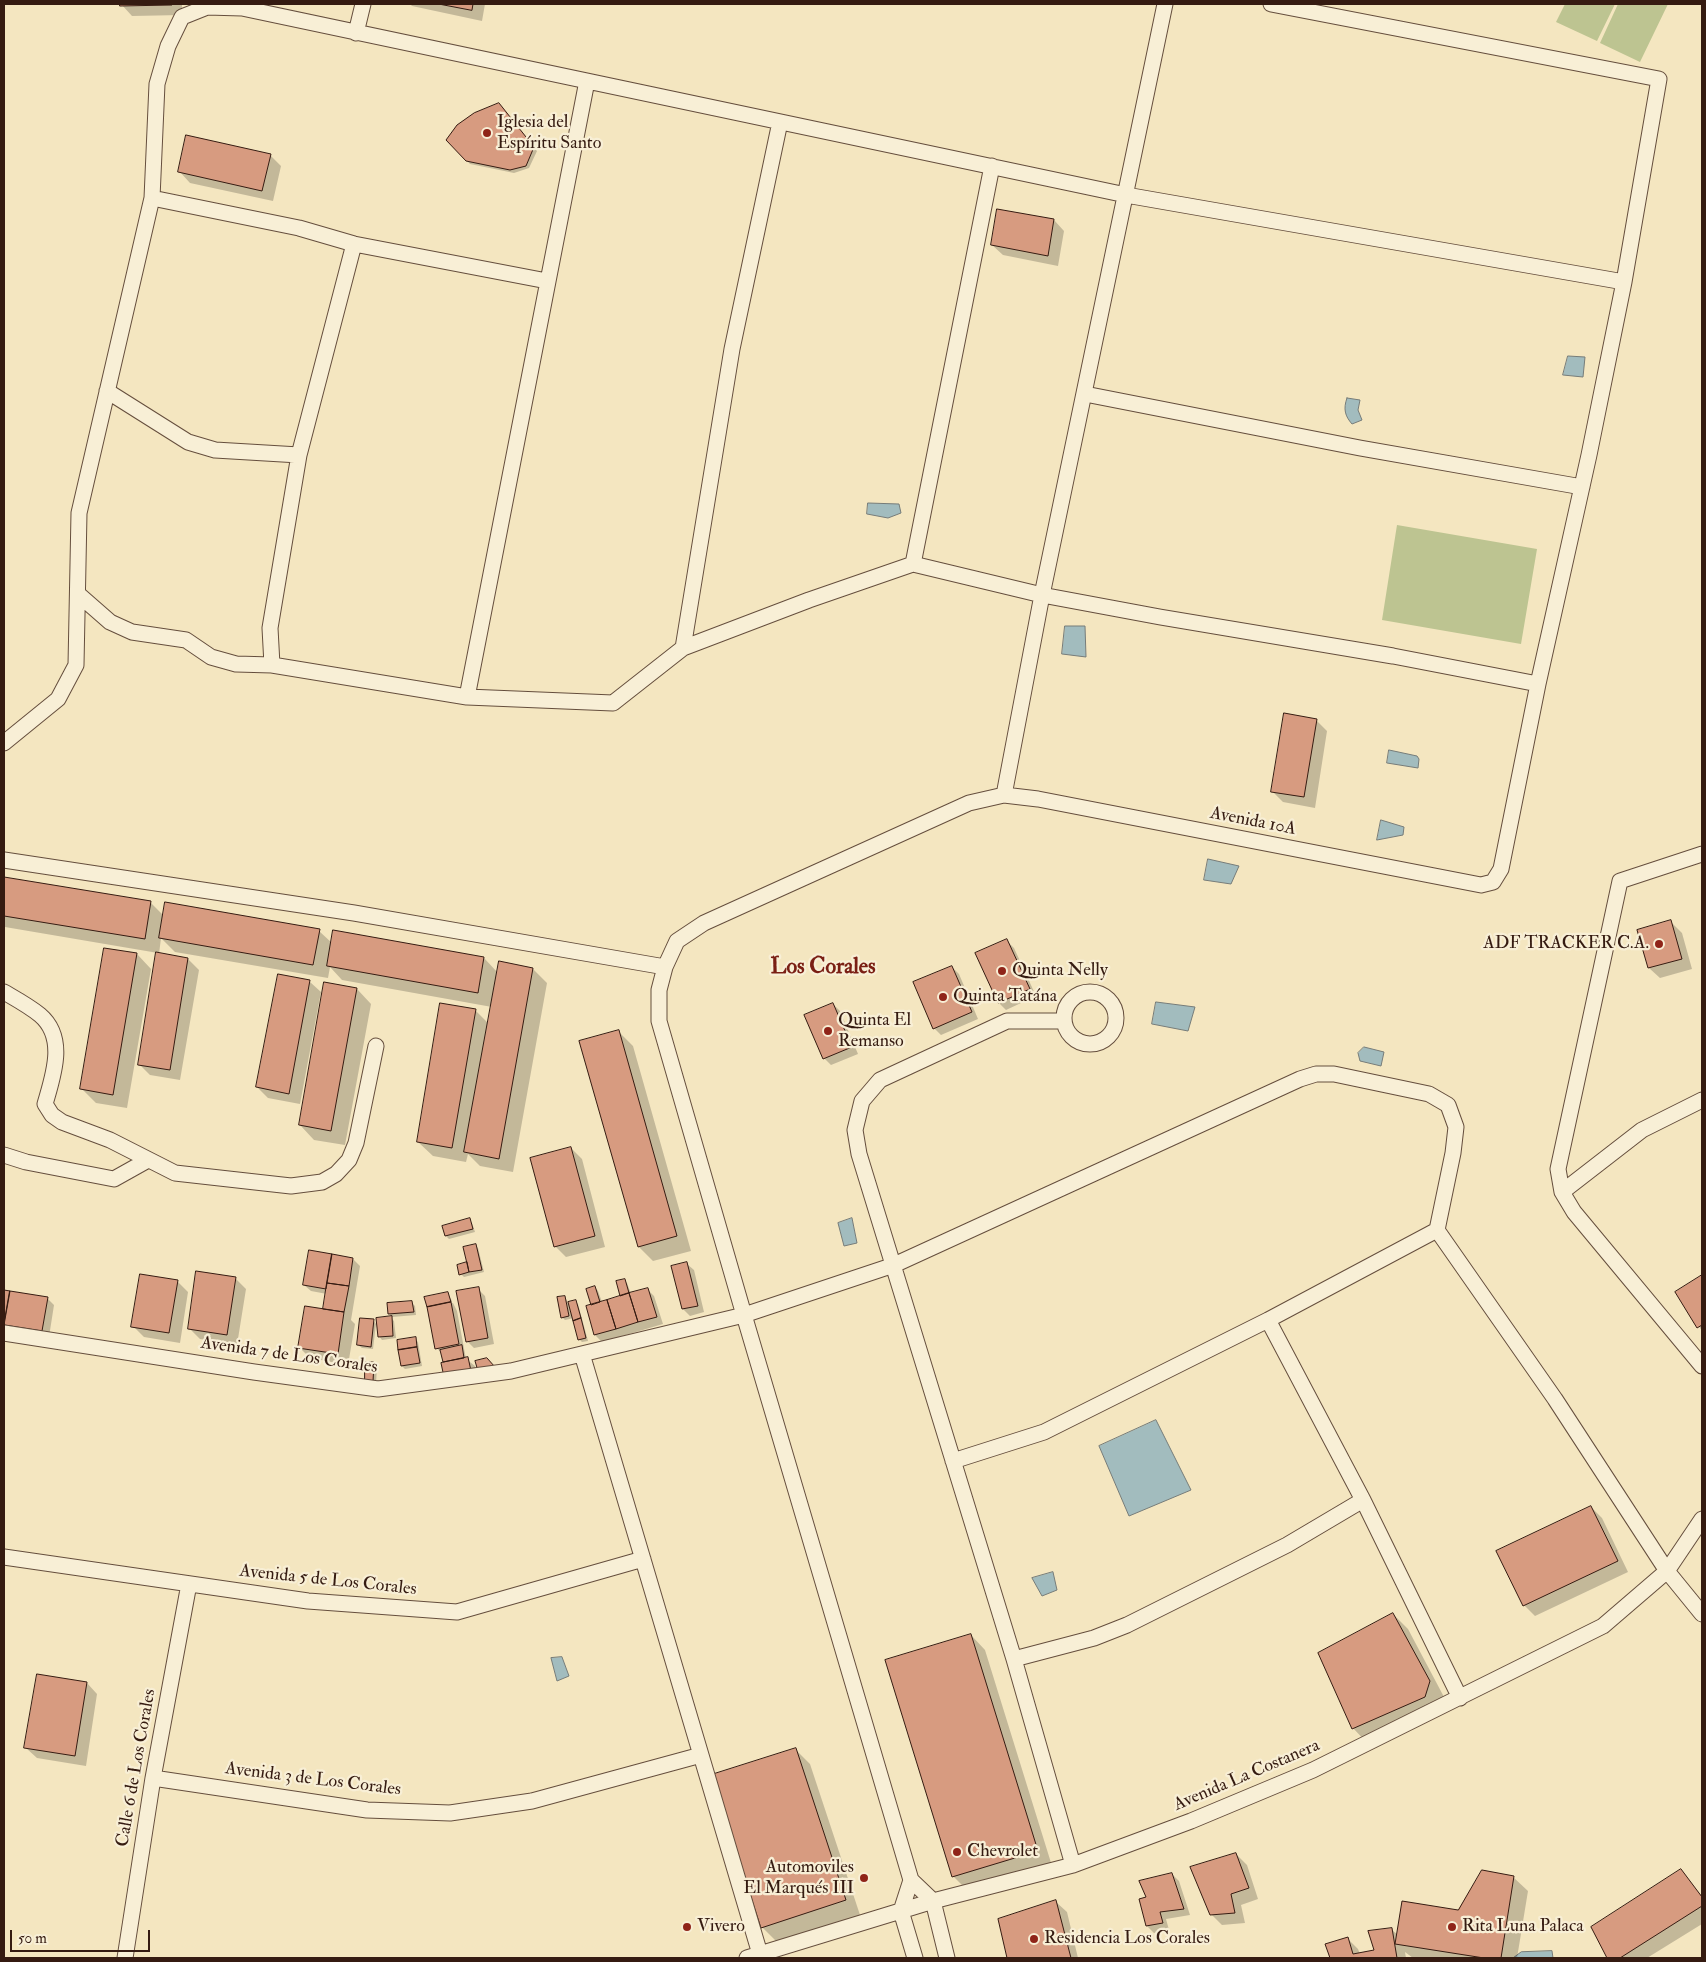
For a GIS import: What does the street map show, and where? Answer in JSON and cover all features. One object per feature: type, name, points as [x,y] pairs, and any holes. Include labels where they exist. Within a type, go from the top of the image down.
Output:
[{"type":"street","points":[[356,33],[363,4]]},
{"type":"street","points":[[1004,795],[1042,595],[1165,4]]},
{"type":"street","points":[[78,594],[110,622],[132,632],[186,640],[212,657],[236,664],[272,665],[467,697],[613,704],[683,648],[809,600],[913,564],[1042,595],[1393,656],[1538,684],[1582,487],[1624,282],[1659,79],[1271,4]]},
{"type":"street","points":[[4,743],[58,699],[76,665],[79,513],[152,198],[158,84],[168,46],[182,17],[207,7],[242,8],[1126,194],[1624,282]]},
{"type":"street","points":[[467,697],[587,81]]},
{"type":"street","points":[[683,648],[732,348],[780,122]]},
{"type":"street","points":[[913,564],[992,166]]},
{"type":"street","points":[[152,198],[299,228],[354,244],[548,281]]},
{"type":"street","points":[[272,665],[270,628],[299,455],[354,244]]},
{"type":"street","points":[[107,391],[188,442],[215,450],[299,455]]},
{"type":"street","points":[[1085,394],[1360,448],[1582,487]]},
{"type":"street","name":"Avenida 10A","points":[[911,1880],[659,1021],[659,990],[665,967],[677,941],[704,923],[969,803],[1004,795],[1038,799],[1481,885],[1493,882],[1502,868],[1538,684]]},
{"type":"street","points":[[1702,851],[1620,881],[1558,1169],[1562,1192],[1574,1212],[1702,1366]]},
{"type":"street","points":[[4,860],[354,913],[665,967]]},
{"type":"street","points":[[4,992],[41,1016],[54,1034],[57,1058],[45,1104],[52,1115],[62,1122],[110,1140],[175,1173],[290,1186],[322,1182],[336,1174],[348,1160],[356,1143],[376,1046]]},
{"type":"street","points":[[1064,1021],[1007,1021],[880,1080],[862,1101],[855,1130],[859,1154],[1014,1660],[1073,1865]]},
{"type":"street","name":"Avenida 7 de Los Corales","points":[[4,1333],[254,1372],[378,1389],[511,1371],[744,1315],[894,1265],[1300,1079],[1316,1074],[1334,1074],[1430,1094],[1448,1105],[1456,1127],[1453,1153],[1437,1230]]},
{"type":"street","points":[[1562,1192],[1642,1130],[1702,1100]]},
{"type":"street","points":[[4,1155],[26,1162],[114,1179],[148,1160]]},
{"type":"street","points":[[953,1461],[1044,1432],[1268,1320],[1437,1230],[1555,1399],[1668,1571],[1702,1614]]},
{"type":"street","points":[[1268,1320],[1363,1500],[1460,1698]]},
{"type":"street","points":[[582,1354],[701,1755],[754,1956]]},
{"type":"street","points":[[1014,1660],[1094,1638],[1127,1625],[1287,1546],[1363,1500]]},
{"type":"street","name":"Avenida La Costanera","points":[[754,1956],[933,1901],[1073,1865],[1191,1821],[1304,1773],[1460,1698],[1603,1626],[1668,1571],[1702,1519]]},
{"type":"street","name":"Avenida 5 de Los Corales","points":[[4,1557],[308,1601],[456,1612],[643,1559]]},
{"type":"street","name":"Calle 6 de Los Corales","points":[[125,1958],[153,1778],[189,1584]]},
{"type":"street","name":"Avenida 3 de Los Corales","points":[[153,1778],[367,1810],[450,1813],[532,1801],[701,1755]]},
{"type":"street","points":[[914,1958],[901,1911],[911,1880],[933,1901],[947,1958]]},
{"type":"green space","points":[[1565,4],[1615,4],[1597,41],[1556,22]]},
{"type":"green space","points":[[1618,4],[1668,4],[1640,62],[1600,43]]},
{"type":"green space","points":[[1397,525],[1537,549],[1521,644],[1382,620]]},
{"type":"water","points":[[1568,356],[1585,357],[1583,377],[1563,375]]},
{"type":"water","points":[[1347,398],[1360,400],[1358,410],[1362,420],[1352,424],[1346,415]]},
{"type":"water","points":[[868,503],[899,504],[901,513],[888,518],[867,514]]},
{"type":"water","points":[[1065,626],[1085,626],[1086,657],[1062,654]]},
{"type":"water","points":[[1389,750],[1417,756],[1419,759],[1418,768],[1387,763]]},
{"type":"water","points":[[1381,820],[1404,827],[1403,835],[1377,840]]},
{"type":"water","points":[[1208,859],[1239,866],[1231,884],[1204,880]]},
{"type":"water","points":[[1156,1002],[1195,1007],[1188,1031],[1152,1024]]},
{"type":"water","points":[[1364,1047],[1384,1052],[1381,1066],[1360,1061],[1358,1053]]},
{"type":"water","points":[[852,1218],[857,1243],[844,1246],[838,1223]]},
{"type":"water","points":[[1156,1420],[1191,1490],[1129,1516],[1099,1446]]},
{"type":"water","points":[[1053,1572],[1057,1590],[1042,1596],[1032,1578]]},
{"type":"water","points":[[562,1657],[569,1676],[557,1681],[551,1658]]},
{"type":"water","points":[[1552,1951],[1553,1958],[1513,1958],[1521,1952]]},
{"type":"building","points":[[120,4],[172,4],[172,5],[120,6]]},
{"type":"building","points":[[439,4],[473,4],[472,10]]},
{"type":"building","name":"Iglesia del Espíritu Santo","points":[[499,103],[534,147],[526,166],[510,170],[466,161],[446,140],[457,125],[474,113]]},
{"type":"building","points":[[186,135],[271,154],[262,191],[178,172]]},
{"type":"building","points":[[997,209],[1054,219],[1048,256],[991,245]]},
{"type":"building","points":[[1284,713],[1317,719],[1304,797],[1271,792]]},
{"type":"building","points":[[4,877],[151,901],[145,939],[4,916]]},
{"type":"building","points":[[165,902],[320,929],[313,965],[159,938]]},
{"type":"building","name":"ADF TRACKER C.A.","points":[[1671,920],[1682,959],[1648,968],[1637,930]]},
{"type":"building","points":[[333,930],[484,957],[478,993],[327,966]]},
{"type":"building","name":"Quinta Nelly","points":[[1007,939],[1030,989],[998,1003],[975,953]]},
{"type":"building","points":[[104,948],[137,953],[113,1095],[80,1089]]},
{"type":"building","points":[[156,952],[188,958],[170,1070],[138,1065]]},
{"type":"building","points":[[499,961],[533,968],[499,1159],[464,1152]]},
{"type":"building","name":"Quinta Tatána","points":[[952,966],[972,1012],[933,1029],[913,982]]},
{"type":"building","points":[[278,974],[310,980],[289,1094],[256,1087]]},
{"type":"building","points":[[324,982],[357,988],[331,1131],[299,1125]]},
{"type":"building","points":[[440,1003],[476,1009],[452,1148],[417,1142]]},
{"type":"building","name":"Quinta El Remanso","points":[[833,1003],[852,1047],[823,1059],[804,1015]]},
{"type":"building","points":[[619,1030],[677,1236],[638,1247],[579,1041]]},
{"type":"building","points":[[571,1147],[595,1236],[554,1247],[530,1158]]},
{"type":"building","points":[[470,1218],[473,1229],[445,1236],[442,1226]]},
{"type":"building","points":[[476,1244],[482,1270],[469,1272],[463,1247]]},
{"type":"building","points":[[309,1250],[332,1254],[326,1289],[303,1285]]},
{"type":"building","points":[[332,1254],[353,1258],[349,1286],[327,1283]]},
{"type":"building","points":[[467,1262],[469,1272],[459,1275],[457,1265]]},
{"type":"building","points":[[687,1262],[698,1306],[682,1309],[671,1266]]},
{"type":"building","points":[[196,1271],[236,1277],[227,1335],[188,1329]]},
{"type":"building","points":[[140,1274],[178,1280],[169,1333],[131,1327]]},
{"type":"building","points":[[1702,1275],[1702,1325],[1697,1328],[1675,1292]]},
{"type":"building","points":[[625,1279],[629,1293],[620,1296],[616,1281]]},
{"type":"building","points":[[327,1283],[349,1286],[344,1312],[323,1309]]},
{"type":"building","points":[[595,1286],[600,1302],[591,1305],[586,1289]]},
{"type":"building","points":[[479,1287],[488,1338],[466,1342],[456,1291]]},
{"type":"building","points":[[648,1288],[657,1317],[638,1322],[629,1293]]},
{"type":"building","points":[[4,1290],[10,1291],[4,1325]]},
{"type":"building","points":[[10,1291],[48,1297],[42,1331],[4,1325]]},
{"type":"building","points":[[448,1292],[451,1302],[427,1307],[424,1297]]},
{"type":"building","points":[[629,1293],[638,1322],[616,1329],[607,1300]]},
{"type":"building","points":[[565,1296],[569,1316],[561,1318],[557,1297]]},
{"type":"building","points":[[576,1300],[581,1318],[573,1321],[568,1302]]},
{"type":"building","points":[[607,1300],[616,1329],[594,1335],[586,1306]]},
{"type":"building","points":[[412,1301],[414,1312],[388,1314],[387,1303]]},
{"type":"building","points":[[451,1302],[459,1344],[435,1349],[427,1307]]},
{"type":"building","points":[[305,1306],[344,1312],[338,1354],[298,1348]]},
{"type":"building","points":[[392,1316],[393,1336],[378,1337],[376,1318]]},
{"type":"building","points":[[360,1318],[374,1319],[371,1347],[357,1345]]},
{"type":"building","points":[[581,1318],[586,1338],[578,1340],[573,1321]]},
{"type":"building","points":[[416,1337],[417,1347],[398,1350],[397,1340]]},
{"type":"building","points":[[462,1345],[464,1358],[443,1362],[440,1350]]},
{"type":"building","points":[[417,1347],[420,1363],[401,1366],[398,1350]]},
{"type":"building","points":[[468,1357],[471,1371],[444,1377],[441,1363]]},
{"type":"building","points":[[487,1358],[495,1367],[478,1371],[475,1361]]},
{"type":"building","points":[[365,1362],[374,1362],[373,1382],[365,1381]]},
{"type":"building","points":[[1591,1506],[1618,1561],[1523,1606],[1496,1551]]},
{"type":"building","points":[[1393,1613],[1430,1681],[1425,1697],[1352,1729],[1318,1653]]},
{"type":"building","points":[[971,1634],[1038,1851],[952,1877],[885,1660]]},
{"type":"building","points":[[37,1674],[87,1682],[75,1756],[24,1748]]},
{"type":"building","points":[[796,1748],[846,1900],[761,1928],[711,1775]]},
{"type":"building","points":[[1236,1853],[1249,1888],[1231,1894],[1235,1913],[1210,1915],[1190,1867]]},
{"type":"building","points":[[1681,1869],[1702,1897],[1702,1906],[1620,1958],[1607,1958],[1591,1927]]},
{"type":"building","name":"Rita Luna Palaca","points":[[1482,1870],[1514,1876],[1501,1958],[1484,1958],[1395,1944],[1402,1901],[1458,1910]]},
{"type":"building","points":[[1172,1873],[1184,1909],[1160,1912],[1163,1923],[1146,1926],[1139,1899],[1146,1897],[1139,1881]]},
{"type":"building","name":"Residencia Los Corales","points":[[1056,1900],[1071,1958],[1007,1958],[998,1919]]},
{"type":"building","points":[[1392,1928],[1397,1958],[1330,1958],[1325,1944],[1348,1937],[1353,1954],[1374,1950],[1368,1931]]},
{"type":"place","name":"Iglesia del Espíritu Santo","points":[[487,133]]},
{"type":"place","name":"ADF TRACKER C.A.","points":[[1659,944]]},
{"type":"place","name":"Quinta Nelly","points":[[1002,971]]},
{"type":"place","name":"Quinta Tatána","points":[[943,997]]},
{"type":"place","name":"Quinta El Remanso","points":[[828,1031]]},
{"type":"place","name":"Chevrolet","points":[[957,1852]]},
{"type":"place","name":"Automoviles El Marqués III","points":[[864,1878]]},
{"type":"place","name":"Vivero","points":[[687,1927]]},
{"type":"place","name":"Rita Luna Palaca","points":[[1452,1927]]},
{"type":"place","name":"Residencia Los Corales","points":[[1034,1939]]},
{"type":"district","name":"Los Corales","points":[[823,968]]}]
